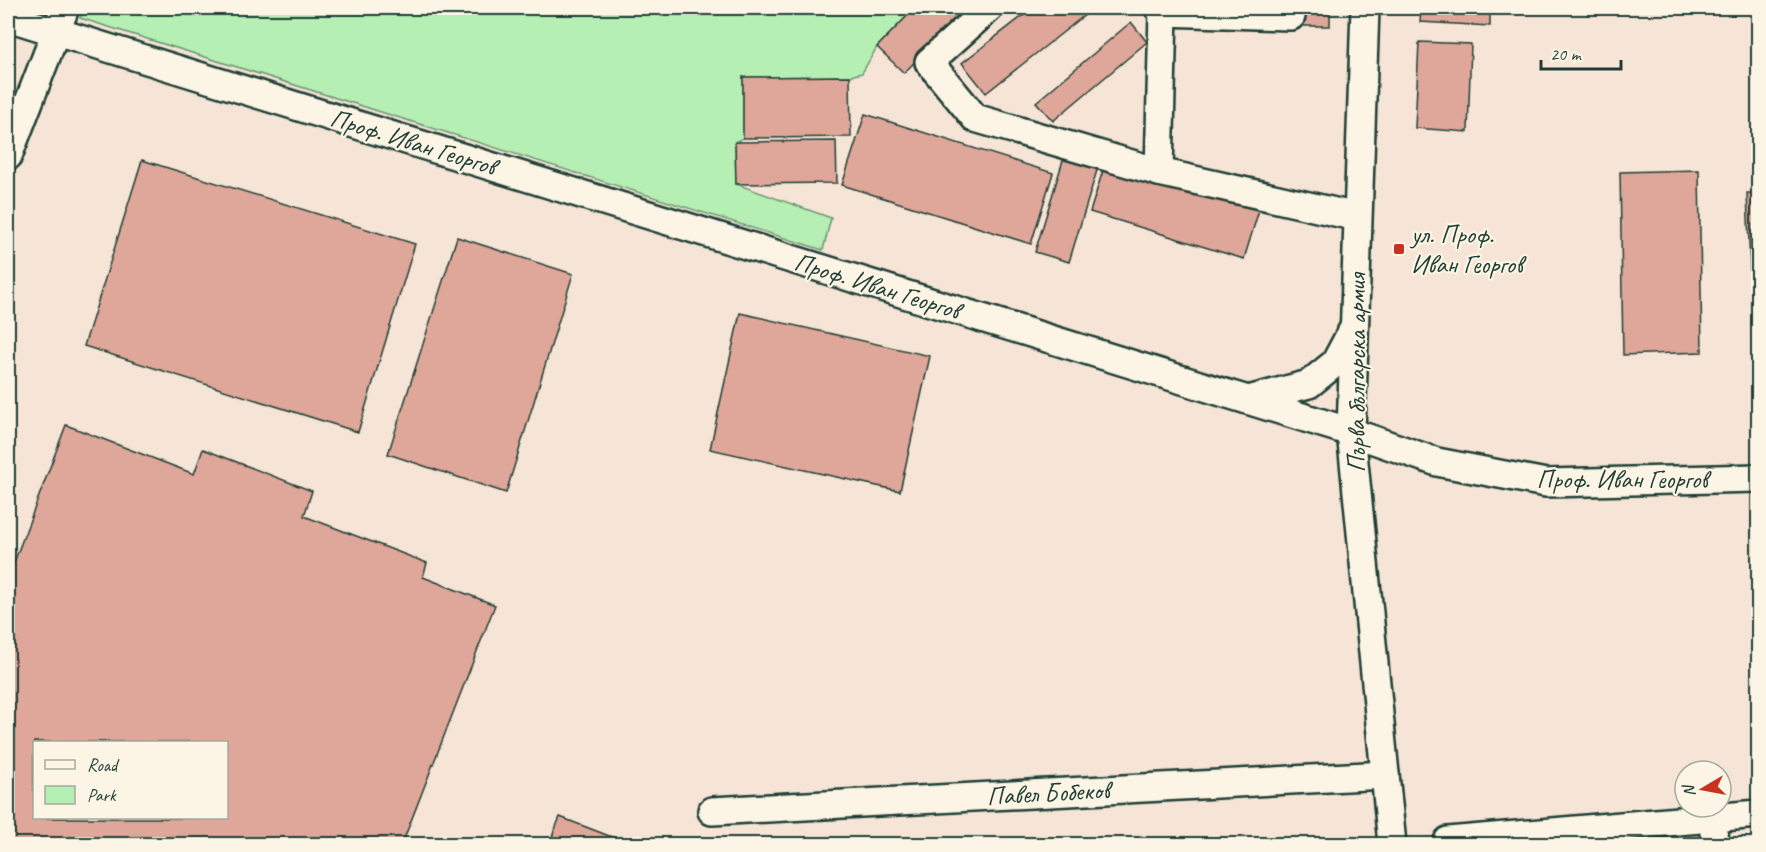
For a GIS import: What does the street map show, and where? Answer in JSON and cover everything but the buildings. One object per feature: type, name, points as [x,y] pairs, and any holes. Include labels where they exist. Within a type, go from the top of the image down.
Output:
[{"type":"street","points":[[989,8],[929,62],[975,118],[1159,172],[1357,217]]},
{"type":"street","points":[[1159,172],[1161,10],[1291,16],[1292,8]]},
{"type":"street","name":"Първа българска армия","points":[[1365,8],[1351,432],[1392,844]]},
{"type":"street","name":"Проф. Иван Георгов","points":[[8,17],[60,19],[1351,432],[1437,462],[1546,483],[1758,478]]},
{"type":"street","points":[[8,156],[60,19]]},
{"type":"street","points":[[1248,400],[1309,384],[1335,363],[1354,327]]},
{"type":"street","name":"Павел Бобеков","points":[[712,811],[1385,775]]},
{"type":"street","points":[[1733,813],[1758,814]]},
{"type":"street","points":[[1448,841],[1645,833],[1690,819]]},
{"type":"street","points":[[1713,819],[1715,844]]},
{"type":"green space","points":[[85,8],[915,8],[877,47],[862,73],[850,76],[743,77],[743,138],[735,142],[736,184],[831,218],[823,250],[80,18]]},
{"type":"place","name":"ул. Проф. Иван Георгов","points":[[1399,249]]}]
